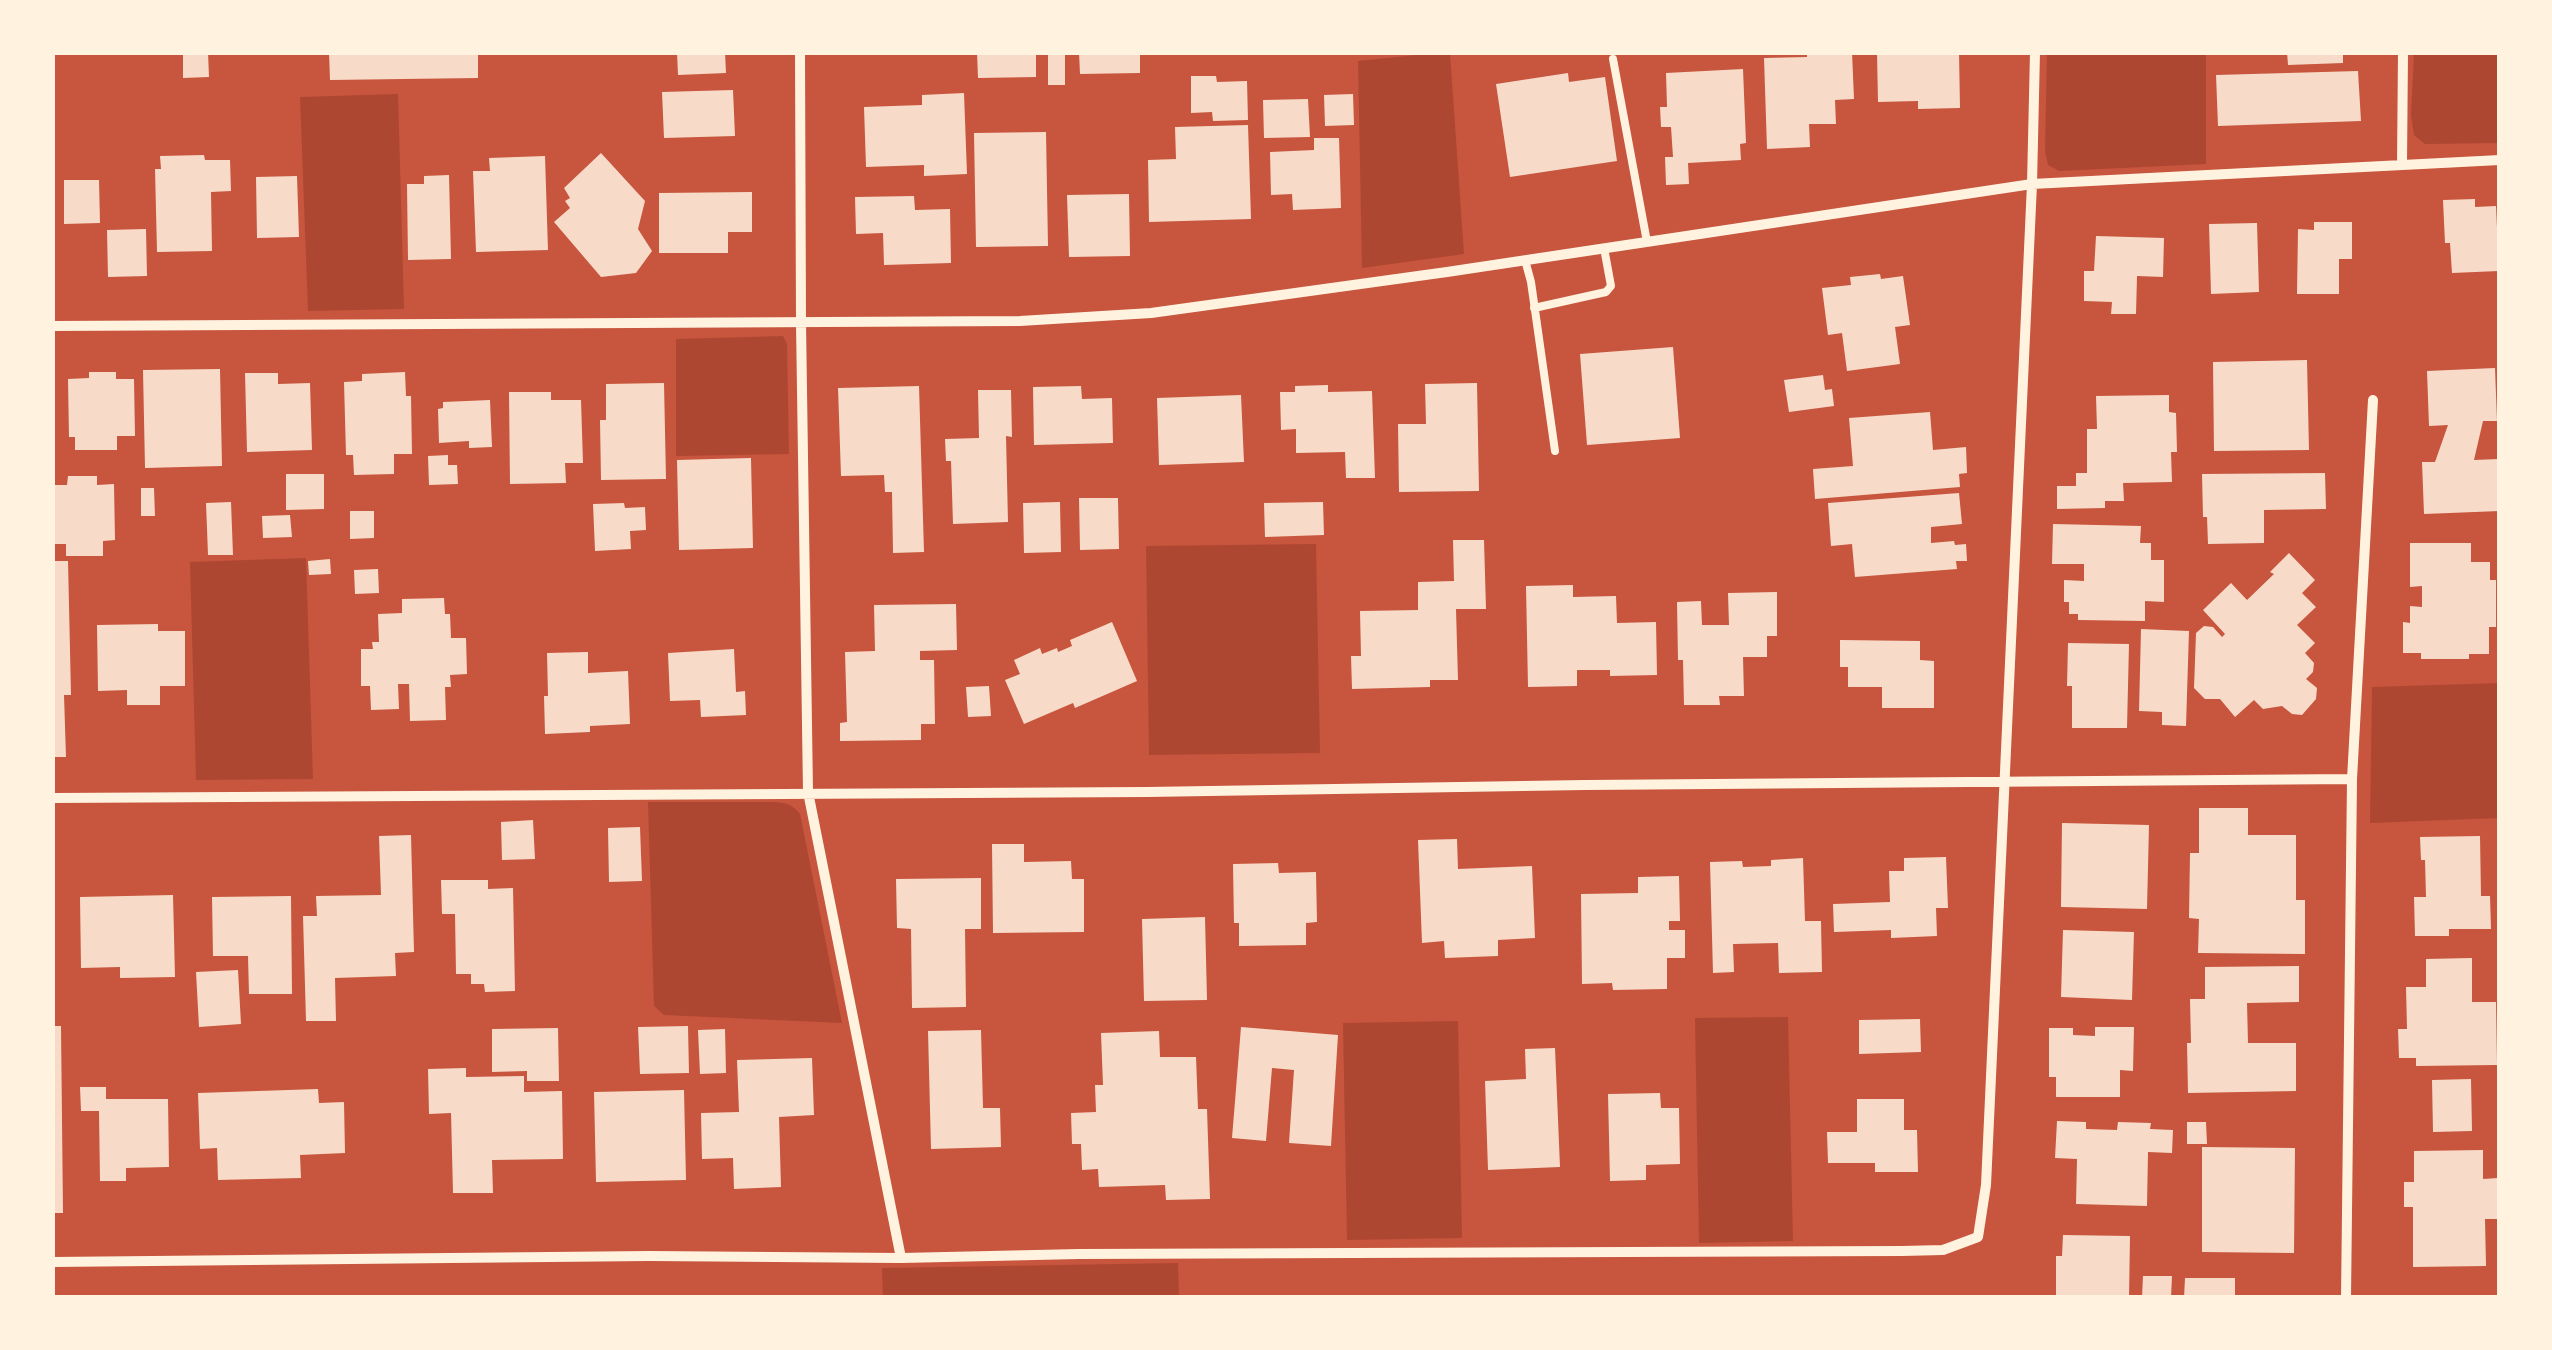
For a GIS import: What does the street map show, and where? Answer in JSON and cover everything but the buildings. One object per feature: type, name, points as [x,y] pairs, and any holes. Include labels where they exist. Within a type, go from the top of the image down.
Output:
[{"type":"street","points":[[800,52],[808,792],[902,1258]]},
{"type":"street","points":[[52,1262],[1916,1251],[1943,1250],[1978,1237],[1986,1185],[2036,52]]},
{"type":"street","points":[[2402,164],[2403,52]]},
{"type":"street","points":[[52,326],[1020,321],[1151,313],[2032,184],[2500,160]]},
{"type":"street","points":[[2346,1298],[2352,779],[2373,400]]},
{"type":"street","points":[[52,798],[1147,792],[2352,779]]},
{"type":"lane","points":[[1613,58],[1647,242]]},
{"type":"lane","points":[[1534,308],[1606,292],[1611,286],[1604,248]]},
{"type":"lane","points":[[1526,260],[1555,451]]},
{"type":"shaded area","points":[[1450,53],[1464,254],[1362,268],[1358,61]]},
{"type":"shaded area","points":[[2047,53],[2206,53],[2206,164],[2059,171],[2048,165]]},
{"type":"shaded area","points":[[2414,53],[2499,53],[2499,143],[2425,144],[2414,135]]},
{"type":"shaded area","points":[[398,94],[404,309],[308,311],[300,97]]},
{"type":"shaded area","points":[[783,336],[787,344],[789,454],[676,456],[676,339]]},
{"type":"shaded area","points":[[1316,544],[1320,753],[1149,755],[1146,546]]},
{"type":"shaded area","points":[[306,558],[313,779],[196,780],[190,562]]},
{"type":"shaded area","points":[[2499,683],[2499,818],[2370,823],[2372,687]]},
{"type":"shaded area","points":[[648,802],[775,802],[789,805],[800,814],[842,1023],[664,1015],[654,1006]]},
{"type":"shaded area","points":[[1788,1017],[1793,1241],[1699,1243],[1695,1018]]},
{"type":"shaded area","points":[[1458,1021],[1462,1238],[1347,1240],[1343,1023]]},
{"type":"shaded area","points":[[1178,1263],[1179,1297],[883,1297],[882,1268]]}]
